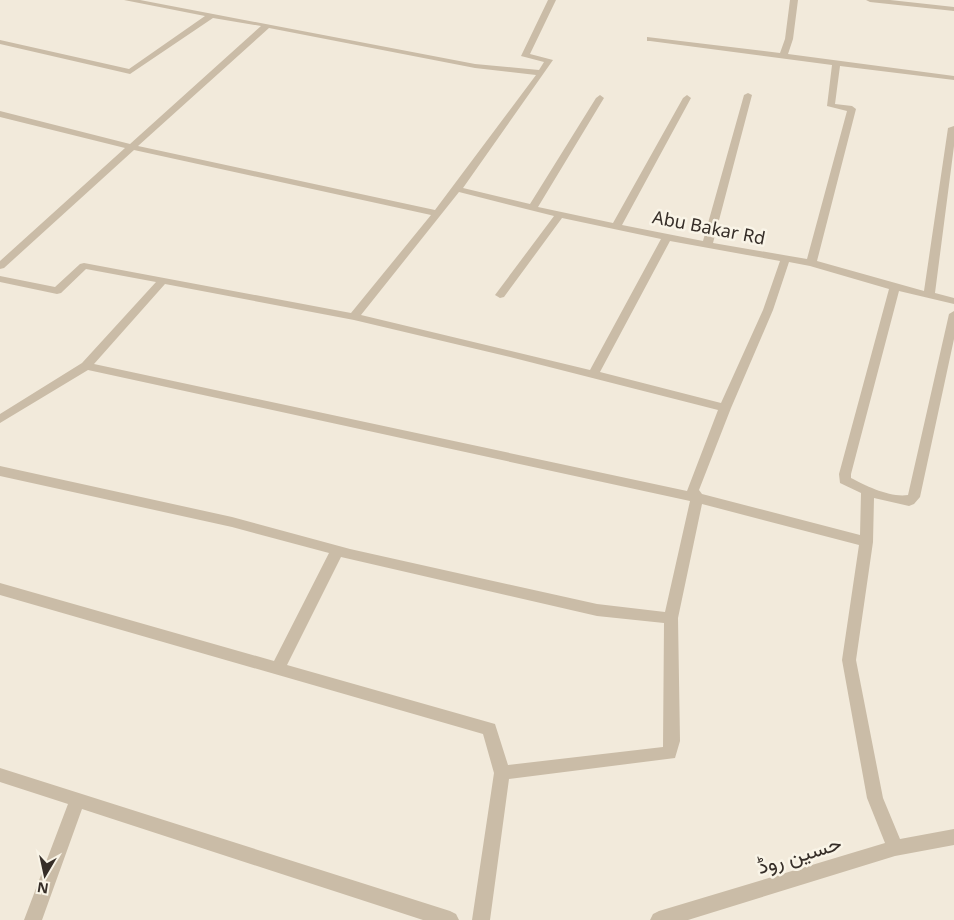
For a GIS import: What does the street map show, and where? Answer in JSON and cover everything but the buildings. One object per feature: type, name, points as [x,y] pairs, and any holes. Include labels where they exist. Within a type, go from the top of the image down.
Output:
[{"type":"street","points":[[128,0],[466,64],[541,73]]},
{"type":"street","points":[[354,317],[457,189],[541,73],[549,60],[524,56],[552,0]]},
{"type":"street","points":[[783,56],[789,39],[794,0]]},
{"type":"street","points":[[870,0],[954,9]]},
{"type":"street","points":[[0,42],[130,72],[212,15]]},
{"type":"street","points":[[0,266],[267,25]]},
{"type":"street","points":[[650,39],[954,78]]},
{"type":"street","points":[[811,263],[852,108],[831,106],[836,63]]},
{"type":"street","points":[[707,245],[748,95]]},
{"type":"street","points":[[532,207],[600,98]]},
{"type":"street","points":[[616,227],[687,98]]},
{"type":"street","points":[[0,114],[132,147],[437,213]]},
{"type":"street","points":[[929,295],[952,128]]},
{"type":"street","name":"Abu Bakar Rd","points":[[457,189],[560,215],[667,238],[811,263],[895,287],[954,301]]},
{"type":"street","points":[[500,296],[560,215]]},
{"type":"street","points":[[594,373],[667,238]]},
{"type":"street","points":[[502,773],[669,753],[672,741],[671,618],[697,498],[693,490],[725,408],[768,310],[785,260]]},
{"type":"street","points":[[0,279],[57,291],[84,266],[163,280],[354,317],[594,373],[725,408]]},
{"type":"street","points":[[0,420],[86,366],[163,280]]},
{"type":"street","points":[[895,287],[845,474],[845,480],[868,491],[900,500],[909,501],[914,497],[954,314]]},
{"type":"street","points":[[86,366],[697,498],[866,542]]},
{"type":"street","points":[[0,471],[232,522],[337,551],[597,610],[671,618]]},
{"type":"street","points":[[868,491],[866,542],[849,660],[875,798],[895,848]]},
{"type":"street","points":[[278,668],[337,551]]},
{"type":"street","points":[[0,589],[488,729],[502,773],[481,920]]},
{"type":"street","points":[[0,775],[450,920]]},
{"type":"street","points":[[33,920],[78,799]]},
{"type":"street","name":"حسین روڈ","points":[[659,920],[895,848],[954,837]]}]
